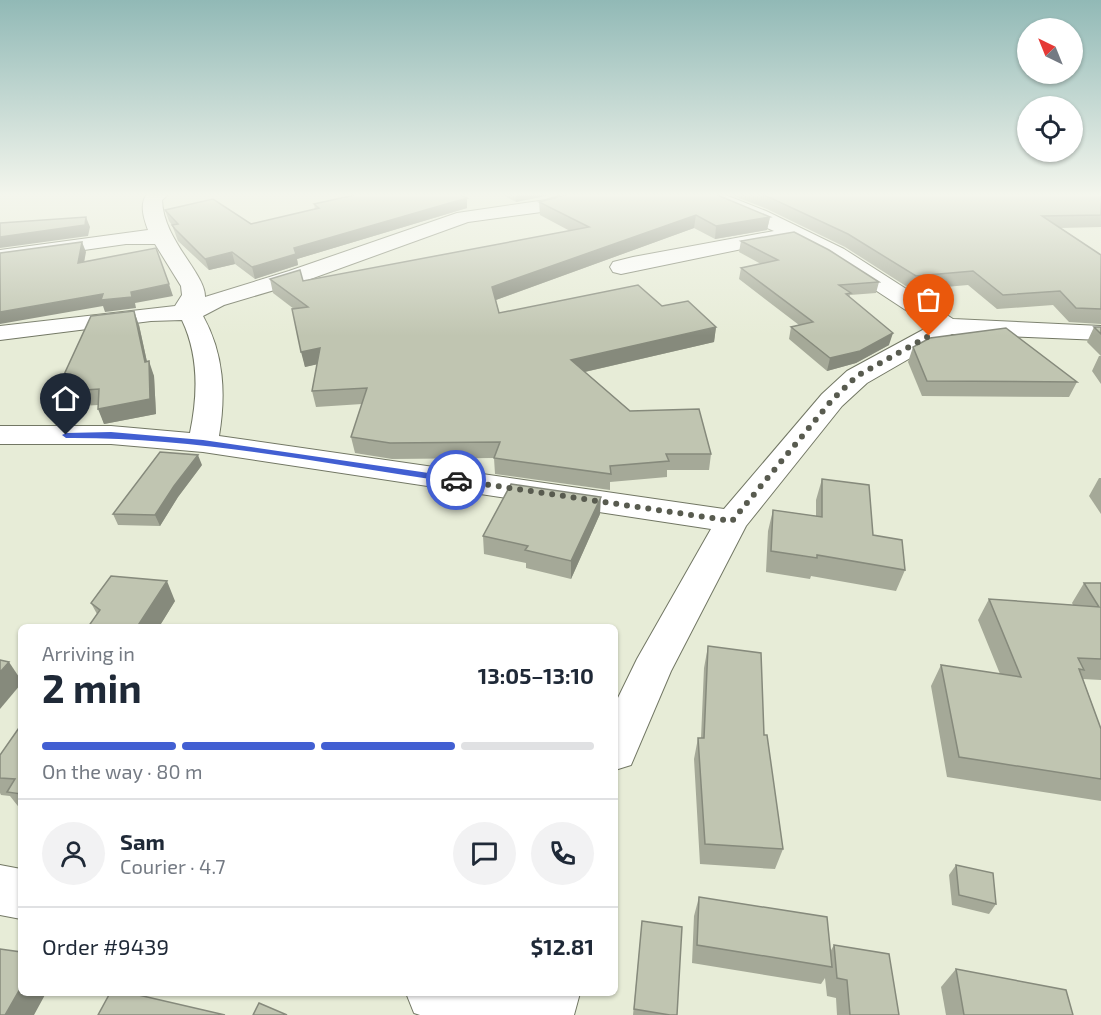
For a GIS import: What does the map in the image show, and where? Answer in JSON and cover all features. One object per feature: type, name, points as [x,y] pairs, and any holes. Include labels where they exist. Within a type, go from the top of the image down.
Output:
[{"type":"street","points":[[0,256],[102,241]]},
{"type":"street","points":[[164,241],[192,286],[194,295],[187,306],[200,330],[207,353],[209,413],[203,443]]},
{"type":"street","points":[[0,333],[151,314],[190,313],[216,300],[297,276],[395,241]]},
{"type":"street","points":[[621,267],[645,260],[756,241]]},
{"type":"street","points":[[812,241],[836,254],[947,326],[1101,333]]},
{"type":"street","points":[[618,744],[651,671],[732,521],[832,400],[857,376],[947,326]]},
{"type":"street","points":[[0,435],[111,435],[203,443],[732,521]]},
{"type":"street","points":[[0,890],[18,893]]},
{"type":"street","points":[[447,996],[527,1015]]},
{"type":"street","points":[[546,1015],[551,996]]},
{"type":"building","points":[[187,241],[317,241],[294,248],[296,254],[252,267],[232,252],[205,259]]},
{"type":"building","points":[[513,241],[621,241],[492,287],[499,313],[638,285],[662,306],[688,301],[716,327],[571,360],[630,411],[699,409],[711,454],[666,454],[669,461],[610,466],[611,474],[494,458],[500,442],[390,443],[351,437],[367,388],[312,391],[320,348],[301,352],[292,309],[308,307],[270,279],[300,270],[303,281]]},
{"type":"building","points":[[742,241],[812,241],[829,250],[879,282],[839,285],[851,293],[846,294],[893,333],[860,351],[830,358],[791,327],[813,322],[741,268],[778,260]]},
{"type":"building","points":[[860,241],[1080,241],[1101,255],[1101,309],[1076,308],[1060,291],[1003,295],[973,271],[916,276]]},
{"type":"building","points":[[82,242],[78,263],[156,248],[169,284],[131,292],[132,297],[101,300],[103,294],[0,312],[0,253]]},
{"type":"building","points":[[134,311],[145,362],[149,361],[150,399],[98,409],[99,389],[56,392],[91,316]]},
{"type":"building","points":[[1094,327],[1101,327],[1101,334]]},
{"type":"building","points":[[1006,328],[1077,382],[927,381],[913,347],[930,338]]},
{"type":"building","points":[[160,452],[198,455],[155,515],[113,514]]},
{"type":"building","points":[[822,479],[869,485],[873,535],[902,540],[905,570],[817,555],[817,558],[771,551],[773,510],[822,517]]},
{"type":"building","points":[[511,484],[601,497],[571,561],[525,550],[528,546],[483,536]]},
{"type":"building","points":[[111,576],[167,581],[139,624],[90,624],[100,610],[91,603]]},
{"type":"building","points":[[1084,583],[1101,583],[1101,659],[1078,658],[1084,670],[1079,669],[1101,729],[1101,779],[959,757],[941,665],[1021,677],[989,599],[1099,607]]},
{"type":"building","points":[[708,646],[761,653],[764,735],[767,735],[783,849],[705,844],[698,738],[704,738]]},
{"type":"building","points":[[0,660],[9,662],[0,672]]},
{"type":"building","points":[[18,729],[18,794],[7,792],[15,779],[0,778],[0,755]]},
{"type":"building","points":[[956,865],[993,873],[996,904],[959,895]]},
{"type":"building","points":[[699,897],[827,917],[832,967],[697,945]]},
{"type":"building","points":[[642,921],[682,927],[677,1015],[634,1009]]},
{"type":"building","points":[[834,945],[889,954],[899,1015],[850,1015],[847,980],[837,978]]},
{"type":"building","points":[[0,949],[18,952],[18,992],[5,1015],[0,1015]]},
{"type":"building","points":[[956,969],[1066,990],[1073,1015],[964,1015]]},
{"type":"building","points":[[108,996],[143,996],[225,1015],[98,1015]]},
{"type":"building","points":[[259,1003],[287,1015],[253,1015]]},
{"type":"way so far","points":[[456,480],[732,521],[832,400],[857,376],[929,336]]},
{"type":"route","points":[[66,435],[111,435],[203,443],[456,480]]}]
